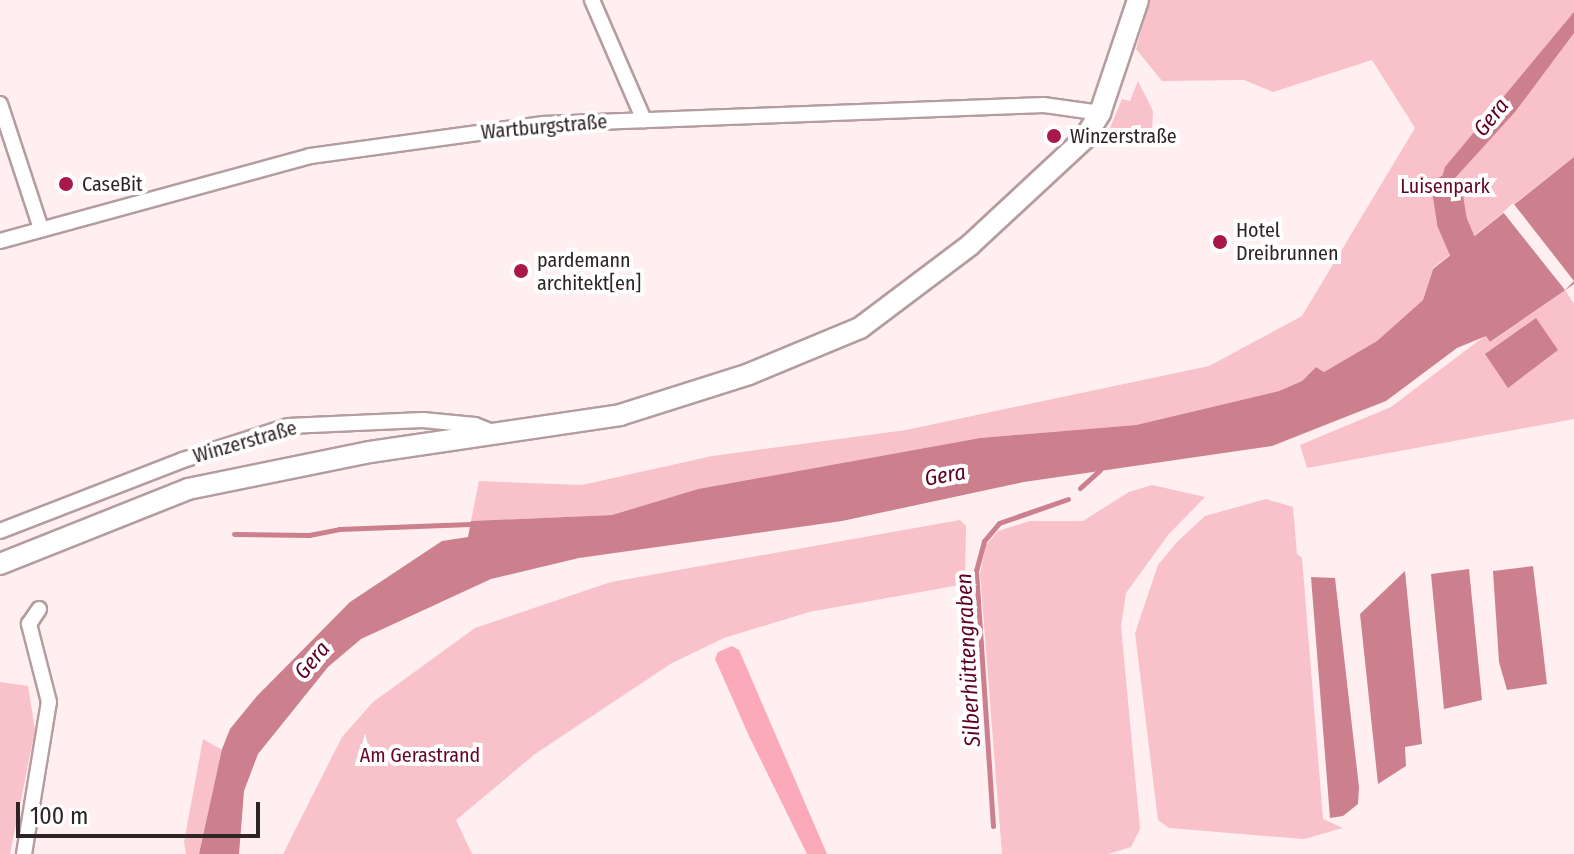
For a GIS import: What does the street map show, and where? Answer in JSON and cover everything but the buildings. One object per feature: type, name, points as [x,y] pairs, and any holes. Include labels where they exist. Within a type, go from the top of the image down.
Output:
[{"type":"street","points":[[592,0],[644,120]]},
{"type":"street","name":"Winzerstraße","points":[[0,564],[138,505],[234,477],[620,415],[685,396],[860,328],[970,245],[1058,166],[1100,113],[1138,0]]},
{"type":"street","points":[[0,104],[41,229]]},
{"type":"street","name":"Wartburgstraße","points":[[0,241],[228,175],[326,153],[544,124],[1044,105],[1100,113]]},
{"type":"street","name":"Winzerstraße","points":[[0,531],[183,460],[288,426],[423,420],[475,425],[501,436]]},
{"type":"street","points":[[24,854],[49,702],[29,624],[39,609]]},
{"type":"green space","name":"Luisenpark","points":[[1150,0],[1574,0],[1574,157],[1433,268],[1423,300],[1377,341],[1324,372],[1316,367],[1302,381],[1279,391],[1136,425],[980,438],[698,489],[612,515],[471,521],[479,481],[582,485],[712,456],[906,430],[1209,366],[1302,316],[1415,128],[1372,60],[1273,92],[1244,80],[1162,81],[1136,49]]},
{"type":"green space","points":[[1138,81],[1153,111],[1152,130],[1138,145],[1115,147],[1105,140],[1122,99],[1130,101]]},
{"type":"green space","points":[[1565,290],[1574,304],[1574,419],[1307,468],[1300,445],[1391,407],[1486,335],[1491,342]]},
{"type":"green space","points":[[1152,485],[1205,497],[1168,535],[1126,593],[1121,626],[1140,829],[1131,847],[1108,854],[1002,854],[980,574],[986,545],[998,531],[1030,521],[1083,521],[1129,492]]},
{"type":"green space","points":[[1266,499],[1293,507],[1297,554],[1302,558],[1323,819],[1343,828],[1304,839],[1169,828],[1158,820],[1135,633],[1158,565],[1177,542],[1205,516]]},
{"type":"green space","name":"Am Gerastrand","points":[[960,520],[966,526],[965,584],[809,612],[724,638],[672,663],[535,754],[456,820],[472,854],[283,854],[342,737],[373,702],[475,628],[611,582]]},
{"type":"green space","points":[[0,682],[28,686],[35,730],[10,854],[0,854]]},
{"type":"green space","points":[[203,739],[222,750],[199,854],[186,854],[184,842]]},
{"type":"shaded area","points":[[732,646],[739,650],[827,854],[807,854],[749,736],[715,659],[718,652]]},
{"type":"water","points":[[1574,12],[1574,33],[1515,112],[1455,178],[1451,204],[1458,226],[1447,235],[1438,223],[1436,197],[1445,167]]},
{"type":"water","points":[[1574,157],[1574,284],[1490,342],[1486,336],[1457,348],[1386,401],[1272,446],[1024,482],[842,521],[579,558],[491,579],[361,639],[328,667],[258,754],[244,791],[239,854],[199,854],[222,749],[230,729],[257,696],[350,602],[442,541],[468,537],[471,521],[612,515],[698,489],[980,438],[1136,425],[1279,391],[1302,381],[1316,367],[1324,372],[1377,341],[1423,300],[1433,269]]},
{"type":"water","points":[[1536,318],[1558,350],[1508,388],[1485,354]]},
{"type":"water","points":[[1533,566],[1547,684],[1507,690],[1499,662],[1493,571]]},
{"type":"water","points":[[1469,569],[1482,700],[1444,709],[1431,574]]},
{"type":"water","points":[[1405,571],[1422,744],[1405,747],[1406,766],[1378,784],[1360,614]]},
{"type":"water","points":[[1311,577],[1335,578],[1359,787],[1358,804],[1343,816],[1330,818]]},
{"type":"pier","points":[[1513,203],[1574,281],[1565,290],[1503,212]]},
{"type":"waterway","name":"Gera","points":[[1447,190],[1452,222],[1477,280]]},
{"type":"waterway","name":"Silberhüttengraben","points":[[1080,488],[1100,470]]},
{"type":"waterway","name":"Silberhüttengraben","points":[[993,826],[976,571],[984,541],[999,523],[1068,499]]},
{"type":"waterway","points":[[234,534],[309,535],[339,529],[470,524]]},
{"type":"place","name":"Winzerstraße","points":[[1054,136]]},
{"type":"place","name":"CaseBit","points":[[66,184]]},
{"type":"place","name":"Hotel Dreibrunnen","points":[[1220,242]]},
{"type":"place","name":"pardemann architekt[en]","points":[[521,271]]}]
